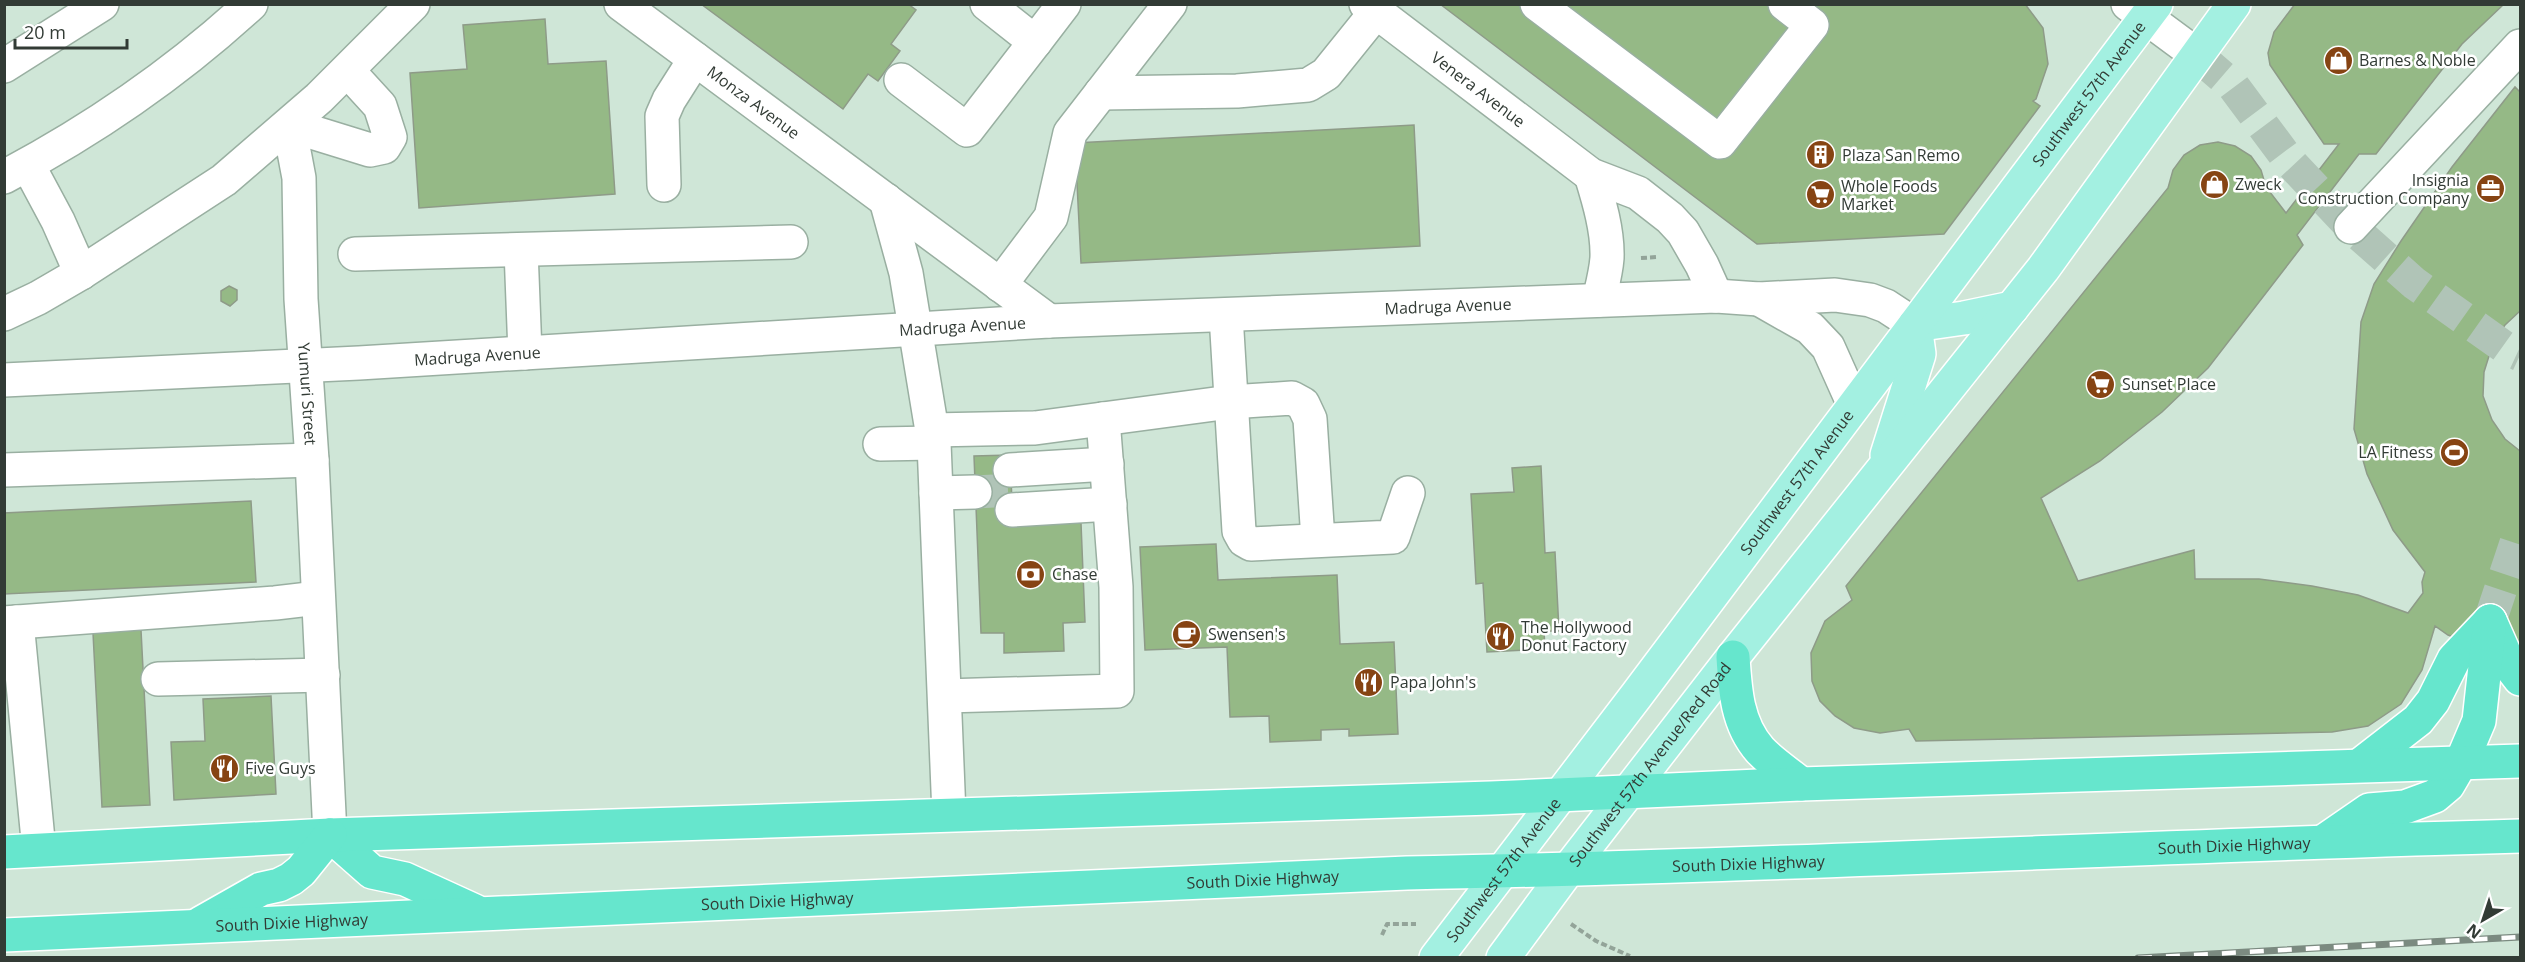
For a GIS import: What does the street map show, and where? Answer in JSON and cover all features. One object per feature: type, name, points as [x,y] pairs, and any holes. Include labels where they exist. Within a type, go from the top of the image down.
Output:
[{"type":"highway","points":[[2490,621],[2510,666],[2520,679]]},
{"type":"highway","points":[[2324,842],[2369,810],[2406,807],[2435,796],[2448,785],[2462,761],[2479,721],[2490,621]]},
{"type":"highway","points":[[2360,765],[2418,720],[2433,701],[2454,659],[2490,621]]},
{"type":"highway","points":[[1733,657],[1736,695],[1745,729],[1761,751],[1801,784]]},
{"type":"highway","points":[[4,852],[330,835],[1558,795],[1801,784],[2462,761],[2520,761]]},
{"type":"highway","points":[[330,835],[372,872],[405,879],[481,913]]},
{"type":"highway","points":[[197,926],[261,888],[279,885],[291,879],[301,871],[330,835]]},
{"type":"highway","name":"South Dixie Highway","points":[[4,935],[1407,873],[1567,871],[2520,836]]},
{"type":"main road","points":[[1733,657],[2043,268],[2234,4]]},
{"type":"main road","name":"Southwest 57th Avenue","points":[[1436,957],[1915,325],[2144,9]]},
{"type":"main road","points":[[1882,471],[1919,354],[1915,325],[2012,308]]},
{"type":"main road","name":"Southwest 57th Avenue/Red Road","points":[[1567,871],[1733,657]]},
{"type":"main road","points":[[1503,957],[1567,871]]},
{"type":"street","points":[[4,66],[102,4]]},
{"type":"street","points":[[81,273],[58,221],[16,171],[57,149],[136,97],[183,62],[251,4]]},
{"type":"street","points":[[4,314],[38,298],[81,273],[224,180],[348,71],[413,4]]},
{"type":"street","name":"Monza Avenue","points":[[621,4],[1049,321]]},
{"type":"street","points":[[987,4],[1035,42]]},
{"type":"street","points":[[901,80],[967,130],[1064,4]]},
{"type":"street","points":[[1000,285],[1051,217],[1070,133],[1170,4]]},
{"type":"street","points":[[1559,11],[1720,142],[1812,25],[1785,4]]},
{"type":"street","points":[[1101,93],[1237,91],[1308,85],[1326,74],[1371,8]]},
{"type":"street","name":"Venera Avenue","points":[[1371,8],[1591,175],[1638,193],[1670,218],[1683,232],[1716,296]]},
{"type":"street","points":[[2144,9],[2197,55]]},
{"type":"street","points":[[2351,227],[2520,46]]},
{"type":"street","points":[[664,185],[662,116],[669,100],[695,59]]},
{"type":"street","points":[[289,125],[370,150],[384,147],[390,137],[380,106],[348,71]]},
{"type":"street","name":"Yumuri Street","points":[[289,125],[299,178],[301,299],[312,460],[330,835]]},
{"type":"street","points":[[1591,175],[1599,203],[1607,259],[1599,300]]},
{"type":"street","points":[[886,200],[906,273],[935,470],[949,815]]},
{"type":"street","points":[[355,254],[790,242]]},
{"type":"street","points":[[520,250],[525,353]]},
{"type":"street","name":"Madruga Avenue","points":[[4,380],[359,363],[1049,321],[1716,296],[1759,299],[1834,296],[1870,300],[1886,306],[1915,325]]},
{"type":"street","points":[[1759,299],[1810,328],[1828,347],[1854,405]]},
{"type":"street","points":[[1226,315],[1239,531],[1244,540],[1251,544],[1393,537],[1408,494]]},
{"type":"street","points":[[935,470],[1035,428],[1230,402],[1292,398],[1303,404],[1310,419],[1318,540]]},
{"type":"street","points":[[945,696],[1117,691],[1116,587],[1103,419]]},
{"type":"street","points":[[880,444],[975,492]]},
{"type":"street","points":[[4,470],[312,460]]},
{"type":"street","points":[[1011,490],[1109,484]]},
{"type":"street","points":[[39,850],[11,623],[318,598]]},
{"type":"street","points":[[158,679],[323,675]]},
{"type":"path","points":[[1639,258],[1660,257]]},
{"type":"path","points":[[1382,935],[1387,924]]},
{"type":"path","points":[[1573,924],[1596,940],[1630,956]]},
{"type":"building","points":[[701,4],[908,4],[916,10],[891,44],[900,51],[878,81],[868,74],[843,109]]},
{"type":"building","name":"Plaza San Remo","points":[[1440,4],[2025,4],[2043,28],[2048,64],[2036,99],[2033,101],[2040,106],[1944,234],[1757,244]]},
{"type":"building","name":"Sunset Place","points":[[2295,4],[2504,4],[2462,44],[2376,154],[2359,154],[2297,235],[2303,245],[2208,368],[2162,412],[2100,461],[2041,498],[2078,581],[2194,550],[2195,579],[2259,579],[2312,586],[2358,595],[2408,613],[2423,593],[2422,582],[2425,572],[2393,530],[2367,474],[2354,429],[2361,322],[2374,284],[2401,241],[2452,167],[2515,87],[2520,92],[2520,311],[2505,325],[2494,340],[2484,372],[2483,396],[2492,420],[2505,439],[2520,451],[2520,657],[2488,650],[2448,635],[2435,626],[2422,670],[2401,704],[2368,726],[2332,732],[1916,741],[1909,729],[1880,733],[1854,728],[1835,716],[1820,701],[1812,681],[1811,653],[1825,621],[1852,600],[1846,586],[2168,188],[2173,170],[2184,155],[2200,145],[2218,142],[2235,146],[2251,156],[2261,170],[2266,187],[2286,213],[2339,144],[2324,144],[2270,65],[2268,53],[2274,32]]},
{"type":"building","points":[[545,19],[548,64],[606,61],[615,194],[419,208],[410,73],[467,69],[463,25]]},
{"type":"building","points":[[1414,125],[1420,246],[1081,263],[1075,143]]},
{"type":"building","points":[[229,286],[237,290],[237,300],[230,306],[221,301],[221,291]]},
{"type":"building","name":"Chase","points":[[1010,455],[1013,525],[1081,523],[1085,622],[1063,623],[1064,651],[1004,653],[1004,633],[981,633],[974,456]]},
{"type":"building","points":[[1541,466],[1545,553],[1555,552],[1559,631],[1544,631],[1545,649],[1487,652],[1483,583],[1476,584],[1471,494],[1514,492],[1512,468]]},
{"type":"building","points":[[251,501],[256,582],[4,594],[4,513]]},
{"type":"building","points":[[1216,544],[1218,580],[1337,575],[1340,644],[1394,642],[1398,734],[1349,736],[1349,729],[1321,730],[1321,740],[1270,742],[1269,716],[1230,717],[1227,647],[1145,650],[1140,547]]},
{"type":"building","points":[[141,630],[150,805],[102,807],[93,633]]},
{"type":"building","name":"Five Guys","points":[[271,696],[276,794],[174,800],[171,742],[205,741],[203,699]]},
{"type":"tunnel","points":[[2197,55],[2234,87],[2290,162],[2351,227],[2414,283],[2507,349],[2520,355]]},
{"type":"tunnel","points":[[975,492],[1011,490]]},
{"type":"tunnel","points":[[2490,621],[2520,531]]},
{"type":"railway","points":[[2138,958],[2520,937]]},
{"type":"place","name":"Barnes & Noble","points":[[2338,60]]},
{"type":"place","name":"Plaza San Remo","points":[[1821,155]]},
{"type":"place","name":"Zweck","points":[[2214,184]]},
{"type":"place","name":"Insignia Construction Company","points":[[2490,189]]},
{"type":"place","name":"Whole Foods Market","points":[[1820,195]]},
{"type":"place","name":"Sunset Place","points":[[2101,384]]},
{"type":"place","name":"LA Fitness","points":[[2454,452]]},
{"type":"place","name":"Chase","points":[[1031,574]]},
{"type":"place","name":"Swensen's","points":[[1187,634]]},
{"type":"place","name":"The Hollywood Donut Factory","points":[[1500,636]]},
{"type":"place","name":"Papa John's","points":[[1369,682]]},
{"type":"place","name":"Five Guys","points":[[224,768]]}]
